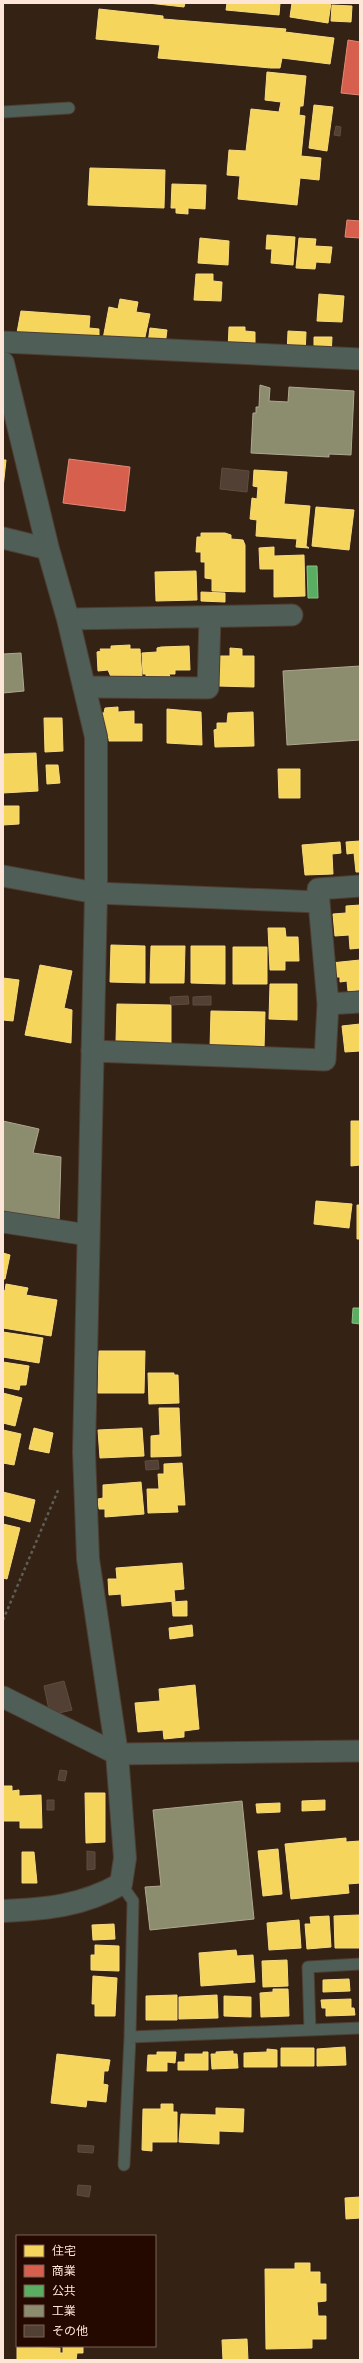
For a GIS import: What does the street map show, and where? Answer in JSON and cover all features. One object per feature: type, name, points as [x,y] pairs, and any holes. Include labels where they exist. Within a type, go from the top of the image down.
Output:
[{"type":"street","points":[[3,342],[360,360]]},
{"type":"street","points":[[3,363],[48,548],[68,618],[96,737],[96,893],[84,1452],[88,1559],[117,1754],[126,1858],[121,1884],[98,1897],[46,1910],[3,1911]]},
{"type":"street","points":[[3,538],[48,548]]},
{"type":"street","points":[[68,618],[292,615]]},
{"type":"street","points":[[84,687],[208,688],[210,616]]},
{"type":"street","points":[[3,876],[96,893],[319,902]]},
{"type":"street","points":[[92,1051],[325,1060],[328,1004],[318,889],[360,886]]},
{"type":"street","points":[[328,1004],[360,1002]]},
{"type":"street","points":[[3,1222],[88,1234]]},
{"type":"street","points":[[3,1697],[117,1754],[360,1751]]},
{"type":"lane","points":[[3,112],[69,108]]},
{"type":"lane","points":[[121,1884],[132,1901],[130,2037],[124,2165]]},
{"type":"lane","points":[[310,2030],[308,1967],[360,1964]]},
{"type":"lane","points":[[130,2037],[360,2028]]},
{"type":"path","points":[[3,1620],[60,1485]]},
{"type":"building: 住宅","points":[[148,3],[185,3],[184,7]]},
{"type":"building: 住宅","points":[[227,3],[280,3],[279,15],[226,10]]},
{"type":"building: 住宅","points":[[292,3],[331,3],[328,23],[290,17]]},
{"type":"building: 住宅","points":[[332,5],[352,6],[351,22],[331,21]]},
{"type":"building: 住宅","points":[[99,9],[163,16],[163,19],[286,29],[285,32],[334,38],[330,64],[282,58],[280,68],[271,68],[158,58],[160,45],[96,39]]},
{"type":"building: 住宅","points":[[267,72],[306,76],[303,106],[300,106],[299,115],[305,116],[301,156],[321,158],[319,180],[300,178],[297,205],[238,199],[240,176],[227,175],[229,150],[246,151],[251,109],[279,112],[281,102],[265,100]]},
{"type":"building: 住宅","points":[[314,105],[333,107],[327,151],[309,148]]},
{"type":"building: 住宅","points":[[90,168],[165,170],[164,208],[88,205]]},
{"type":"building: 住宅","points":[[172,184],[206,185],[205,209],[188,208],[188,214],[176,213],[176,208],[171,208]]},
{"type":"building: 住宅","points":[[267,235],[295,237],[293,265],[271,263],[272,249],[266,249]]},
{"type":"building: 住宅","points":[[200,238],[229,241],[228,265],[198,263]]},
{"type":"building: 住宅","points":[[299,238],[316,239],[315,246],[332,247],[330,263],[316,262],[315,269],[296,268]]},
{"type":"building: 住宅","points":[[196,274],[213,274],[213,281],[222,282],[221,301],[194,300]]},
{"type":"building: 住宅","points":[[319,294],[344,296],[342,322],[317,321]]},
{"type":"building: 住宅","points":[[120,299],[138,302],[136,312],[150,314],[143,346],[103,339],[109,307],[118,309]]},
{"type":"building: 住宅","points":[[21,311],[90,316],[89,328],[99,329],[99,343],[16,338]]},
{"type":"building: 住宅","points":[[229,327],[245,327],[245,331],[255,332],[255,350],[228,350]]},
{"type":"building: 住宅","points":[[150,328],[167,330],[165,345],[148,343]]},
{"type":"building: 住宅","points":[[288,331],[306,332],[305,355],[287,354]]},
{"type":"building: 住宅","points":[[314,337],[332,337],[331,356],[314,355]]},
{"type":"building: 住宅","points":[[3,460],[6,460],[3,488]]},
{"type":"building: 住宅","points":[[254,470],[287,472],[284,504],[310,506],[306,546],[309,548],[296,547],[297,539],[256,536],[257,520],[250,519],[252,498],[257,499],[258,487],[253,486]]},
{"type":"building: 住宅","points":[[316,507],[354,510],[349,550],[312,546]]},
{"type":"building: 住宅","points":[[201,533],[225,533],[231,535],[231,539],[243,540],[245,545],[245,592],[212,591],[212,579],[205,578],[205,562],[201,562],[201,552],[196,552],[197,537],[201,537]]},
{"type":"building: 住宅","points":[[274,547],[274,556],[304,555],[305,596],[274,597],[274,569],[260,569],[259,548]]},
{"type":"building: 住宅","points":[[196,571],[197,600],[156,601],[155,572]]},
{"type":"building: 住宅","points":[[201,592],[225,593],[225,602],[201,601]]},
{"type":"building: 住宅","points":[[130,645],[130,649],[140,649],[142,677],[112,679],[108,670],[98,671],[97,652],[101,651],[100,649],[111,649],[111,646]]},
{"type":"building: 住宅","points":[[189,646],[190,670],[175,670],[175,674],[169,674],[170,677],[146,678],[146,674],[143,674],[142,653],[157,652],[157,648],[161,647]]},
{"type":"building: 住宅","points":[[230,648],[242,649],[242,656],[254,656],[254,687],[218,686],[218,656],[230,656]]},
{"type":"building: 住宅","points":[[118,707],[118,712],[134,711],[134,724],[142,724],[142,741],[109,741],[109,738],[102,738],[102,713],[104,713],[105,708]]},
{"type":"building: 住宅","points":[[167,709],[201,712],[202,745],[167,743]]},
{"type":"building: 住宅","points":[[253,712],[254,746],[215,747],[214,730],[217,729],[217,723],[227,723],[228,713]]},
{"type":"building: 住宅","points":[[44,718],[62,718],[63,751],[45,752]]},
{"type":"building: 住宅","points":[[36,753],[38,791],[3,793],[3,754]]},
{"type":"building: 住宅","points":[[46,765],[58,765],[60,783],[47,784]]},
{"type":"building: 住宅","points":[[278,769],[300,769],[300,798],[279,798]]},
{"type":"building: 住宅","points":[[3,806],[19,806],[19,824],[3,825]]},
{"type":"building: 住宅","points":[[360,841],[360,872],[356,872],[354,853],[347,854],[346,842]]},
{"type":"building: 住宅","points":[[340,842],[341,853],[332,854],[333,874],[305,875],[302,845]]},
{"type":"building: 住宅","points":[[360,905],[360,948],[350,949],[349,935],[335,936],[333,914],[346,913],[346,906]]},
{"type":"building: 住宅","points":[[268,928],[285,928],[286,937],[298,937],[299,961],[285,961],[285,970],[270,970]]},
{"type":"building: 住宅","points":[[111,945],[145,946],[145,983],[110,982]]},
{"type":"building: 住宅","points":[[151,946],[185,946],[184,983],[150,983]]},
{"type":"building: 住宅","points":[[191,946],[225,946],[225,984],[191,983]]},
{"type":"building: 住宅","points":[[233,947],[267,947],[267,984],[233,984]]},
{"type":"building: 住宅","points":[[360,960],[360,990],[348,991],[347,981],[340,982],[340,977],[332,977],[331,963]]},
{"type":"building: 住宅","points":[[40,965],[72,971],[64,1008],[72,1010],[71,1043],[25,1035]]},
{"type":"building: 住宅","points":[[3,978],[19,980],[13,1021],[3,1020]]},
{"type":"building: 住宅","points":[[270,984],[297,984],[297,1020],[269,1019]]},
{"type":"building: 住宅","points":[[117,1004],[171,1005],[171,1044],[116,1042]]},
{"type":"building: 住宅","points":[[211,1011],[265,1012],[264,1049],[210,1048]]},
{"type":"building: 住宅","points":[[360,1024],[360,1051],[345,1052],[342,1026]]},
{"type":"building: 住宅","points":[[351,1121],[360,1121],[360,1165],[351,1166]]},
{"type":"building: 住宅","points":[[316,1201],[352,1204],[349,1228],[314,1224]]},
{"type":"building: 住宅","points":[[357,1205],[360,1205],[360,1239],[357,1239]]},
{"type":"building: 住宅","points":[[3,1253],[10,1255],[5,1279],[3,1279]]},
{"type":"building: 住宅","points":[[6,1284],[28,1288],[26,1295],[57,1300],[51,1336],[3,1328],[3,1290],[5,1291]]},
{"type":"building: 住宅","points":[[3,1332],[43,1338],[39,1363],[3,1357]]},
{"type":"building: 住宅","points":[[99,1351],[145,1351],[144,1393],[98,1393]]},
{"type":"building: 住宅","points":[[3,1362],[29,1366],[26,1385],[20,1385],[19,1390],[3,1387]]},
{"type":"building: 住宅","points":[[148,1373],[174,1373],[174,1375],[178,1375],[179,1403],[149,1404]]},
{"type":"building: 住宅","points":[[3,1393],[22,1398],[15,1426],[3,1423]]},
{"type":"building: 住宅","points":[[159,1408],[179,1408],[181,1456],[151,1457],[151,1436],[160,1435]]},
{"type":"building: 住宅","points":[[34,1428],[53,1433],[49,1453],[29,1449]]},
{"type":"building: 住宅","points":[[142,1428],[144,1456],[100,1458],[98,1430]]},
{"type":"building: 住宅","points":[[3,1430],[21,1434],[14,1465],[3,1463]]},
{"type":"building: 住宅","points":[[182,1463],[185,1505],[177,1505],[178,1512],[148,1513],[147,1489],[159,1489],[158,1474],[164,1474],[164,1464]]},
{"type":"building: 住宅","points":[[141,1482],[144,1514],[105,1517],[105,1509],[99,1509],[98,1499],[103,1498],[103,1485]]},
{"type":"building: 住宅","points":[[3,1492],[35,1500],[30,1522],[3,1515]]},
{"type":"building: 住宅","points":[[3,1524],[20,1528],[7,1579],[3,1578]]},
{"type":"building: 住宅","points":[[182,1563],[184,1589],[174,1590],[175,1601],[122,1606],[121,1594],[109,1595],[108,1579],[117,1579],[116,1568]]},
{"type":"building: 住宅","points":[[187,1601],[187,1616],[173,1616],[172,1602]]},
{"type":"building: 住宅","points":[[192,1625],[193,1636],[170,1639],[169,1628]]},
{"type":"building: 住宅","points":[[195,1685],[199,1729],[184,1731],[184,1737],[164,1739],[163,1730],[138,1732],[135,1703],[160,1701],[159,1689]]},
{"type":"building: 住宅","points":[[3,1786],[12,1786],[12,1791],[19,1790],[19,1796],[41,1795],[42,1828],[20,1828],[20,1821],[3,1821]]},
{"type":"building: 住宅","points":[[85,1793],[105,1793],[105,1842],[86,1843]]},
{"type":"building: 住宅","points":[[325,1800],[325,1810],[302,1811],[302,1801]]},
{"type":"building: 住宅","points":[[280,1803],[280,1812],[257,1813],[256,1804]]},
{"type":"building: 住宅","points":[[346,1838],[346,1842],[360,1841],[360,1883],[348,1884],[349,1893],[291,1899],[285,1844]]},
{"type":"building: 住宅","points":[[278,1849],[282,1894],[263,1896],[258,1851]]},
{"type":"building: 住宅","points":[[22,1852],[34,1852],[37,1883],[22,1883]]},
{"type":"building: 住宅","points":[[359,1915],[360,1948],[335,1948],[334,1916]]},
{"type":"building: 住宅","points":[[329,1916],[331,1947],[307,1949],[305,1924],[311,1924],[310,1917]]},
{"type":"building: 住宅","points":[[299,1920],[301,1948],[269,1950],[267,1923]]},
{"type":"building: 住宅","points":[[114,1924],[115,1939],[93,1940],[92,1925]]},
{"type":"building: 住宅","points":[[95,1945],[119,1946],[119,1971],[91,1970],[91,1955],[95,1955]]},
{"type":"building: 住宅","points":[[236,1950],[237,1956],[253,1955],[255,1982],[201,1986],[199,1953]]},
{"type":"building: 住宅","points":[[287,1960],[288,1986],[263,1987],[262,1961]]},
{"type":"building: 住宅","points":[[93,1976],[117,1978],[115,2016],[95,2016],[95,2004],[92,2004]]},
{"type":"building: 住宅","points":[[349,1979],[350,1991],[323,1992],[323,1980]]},
{"type":"building: 住宅","points":[[273,1989],[288,1989],[289,2016],[261,2017],[260,1993],[273,1992]]},
{"type":"building: 住宅","points":[[177,1995],[177,2020],[146,2020],[146,1996]]},
{"type":"building: 住宅","points":[[217,1995],[218,2018],[179,2019],[179,1997]]},
{"type":"building: 住宅","points":[[224,1996],[251,1997],[251,2017],[224,2016]]},
{"type":"building: 住宅","points":[[351,1999],[351,2008],[354,2008],[355,2015],[326,2016],[326,2008],[322,2008],[321,2000]]},
{"type":"building: 住宅","points":[[345,2047],[346,2065],[317,2066],[317,2049]]},
{"type":"building: 住宅","points":[[281,2048],[314,2048],[314,2066],[281,2066]]},
{"type":"building: 住宅","points":[[267,2049],[277,2050],[277,2067],[244,2067],[244,2053],[267,2052]]},
{"type":"building: 住宅","points":[[233,2051],[233,2054],[237,2054],[238,2068],[212,2069],[211,2054],[216,2054],[216,2052]]},
{"type":"building: 住宅","points":[[157,2052],[176,2052],[175,2063],[167,2062],[167,2071],[147,2071],[148,2055],[157,2055]]},
{"type":"building: 住宅","points":[[203,2052],[208,2052],[208,2070],[178,2070],[178,2062],[185,2062],[185,2054],[203,2054]]},
{"type":"building: 住宅","points":[[57,2054],[110,2060],[108,2071],[104,2071],[103,2084],[108,2085],[106,2102],[87,2100],[86,2107],[51,2103]]},
{"type":"building: 住宅","points":[[161,2104],[173,2104],[173,2112],[177,2112],[177,2142],[152,2142],[152,2151],[142,2150],[143,2109],[161,2109]]},
{"type":"building: 住宅","points":[[216,2108],[244,2109],[243,2132],[219,2131],[219,2144],[179,2142],[181,2114],[216,2115]]},
{"type":"building: 住宅","points":[[360,2197],[360,2218],[346,2219],[345,2198]]},
{"type":"building: 住宅","points":[[295,2263],[310,2263],[310,2272],[320,2272],[320,2284],[326,2284],[326,2301],[317,2302],[318,2316],[326,2316],[326,2339],[312,2339],[312,2348],[266,2349],[265,2269],[295,2269]]},
{"type":"building: 住宅","points":[[247,2339],[248,2360],[223,2360],[222,2340]]},
{"type":"building: 住宅","points":[[17,2347],[60,2348],[60,2353],[63,2353],[63,2347],[83,2347],[83,2353],[77,2353],[76,2360],[17,2360]]},
{"type":"building: 商業","points":[[348,40],[360,42],[360,95],[341,93]]},
{"type":"building: 商業","points":[[347,220],[360,221],[360,238],[345,237]]},
{"type":"building: 商業","points":[[69,459],[130,467],[125,511],[63,503]]},
{"type":"building: 公共","points":[[307,566],[317,566],[318,598],[308,598]]},
{"type":"building: 公共","points":[[353,1308],[360,1308],[360,1324],[352,1323]]},
{"type":"building: 工業","points":[[260,385],[270,388],[269,401],[288,402],[289,387],[354,391],[351,455],[329,454],[329,457],[251,453],[253,413],[256,413],[256,407],[259,407]]},
{"type":"building: 工業","points":[[21,653],[24,691],[3,693],[3,654]]},
{"type":"building: 工業","points":[[360,666],[360,740],[287,745],[283,671]]},
{"type":"building: 工業","points":[[3,1121],[39,1129],[33,1153],[61,1157],[59,1223],[3,1217]]},
{"type":"building: 工業","points":[[242,1801],[254,1919],[150,1930],[145,1887],[161,1886],[153,1810]]},
{"type":"building: その他","points":[[336,126],[341,127],[340,136],[334,135]]},
{"type":"building: その他","points":[[222,468],[249,471],[247,492],[220,489]]},
{"type":"building: その他","points":[[188,996],[189,1004],[171,1005],[170,997]]},
{"type":"building: その他","points":[[211,996],[211,1005],[193,1005],[193,997]]},
{"type":"building: その他","points":[[158,1460],[159,1469],[146,1470],[145,1461]]},
{"type":"building: その他","points":[[64,1681],[72,1710],[50,1715],[44,1686]]},
{"type":"building: その他","points":[[60,1770],[67,1771],[65,1781],[58,1780]]},
{"type":"building: その他","points":[[47,1800],[54,1800],[54,1810],[47,1810]]},
{"type":"building: その他","points":[[87,1851],[95,1852],[95,1869],[87,1870]]},
{"type":"building: その他","points":[[78,2145],[94,2146],[93,2153],[78,2152]]},
{"type":"building: その他","points":[[78,2185],[91,2186],[89,2197],[77,2195]]}]
